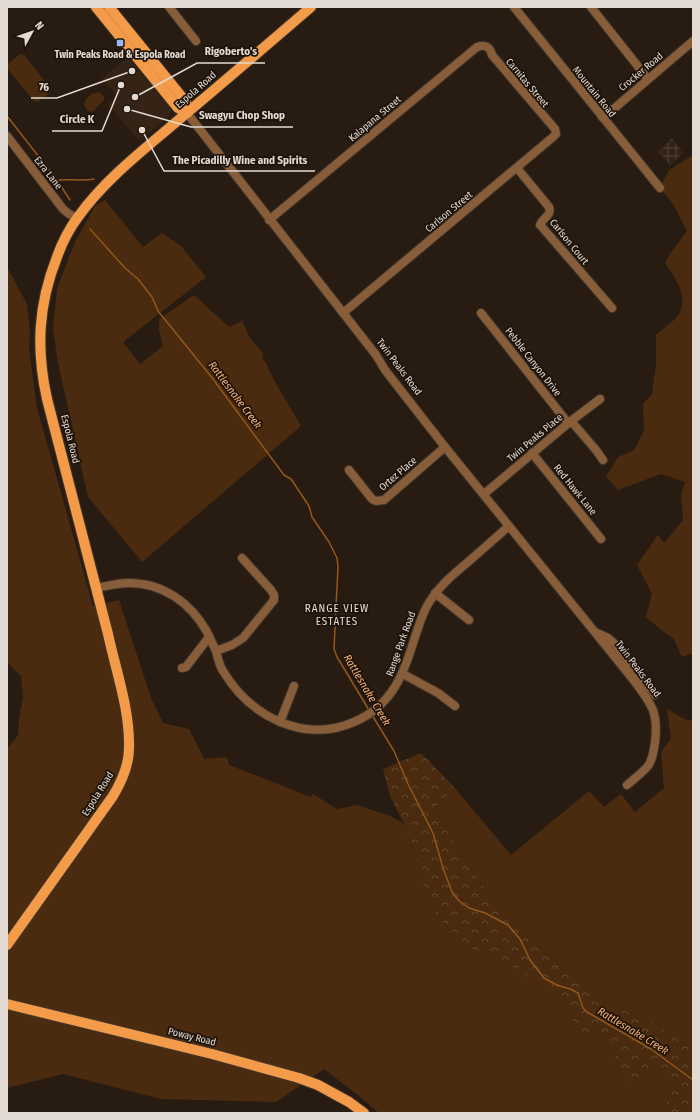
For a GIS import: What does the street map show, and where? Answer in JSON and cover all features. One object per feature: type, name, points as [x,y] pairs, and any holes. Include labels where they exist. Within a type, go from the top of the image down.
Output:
[{"type":"main road","name":"Twin Peaks Road","points":[[96,7],[177,106],[182,111],[187,113],[185,101],[109,7]]},
{"type":"main road","name":"Espola Road","points":[[7,945],[118,788],[125,770],[129,749],[128,721],[42,374],[40,355],[42,313],[47,288],[59,252],[67,234],[77,218],[117,174],[310,7]]},
{"type":"main road","name":"Poway Road","points":[[7,1004],[212,1054],[300,1078],[318,1085],[349,1102],[364,1113]]},
{"type":"street","points":[[169,7],[196,41]]},
{"type":"street","name":"Mountain Road","points":[[514,7],[660,188]]},
{"type":"street","points":[[591,7],[648,80]]},
{"type":"street","name":"Crocker Road","points":[[602,117],[693,41]]},
{"type":"street","name":"Kalapana Street","points":[[269,220],[478,47],[483,45],[488,47],[491,50],[492,56]]},
{"type":"street","name":"Carnitas Street","points":[[492,56],[548,123]]},
{"type":"street","name":"Twin Peaks Road","points":[[187,113],[269,220],[376,355],[385,370],[445,447],[649,701],[656,716],[657,722],[652,760],[648,766],[628,785]]},
{"type":"street","name":"Carlson Street","points":[[343,314],[554,137],[556,134],[555,129],[548,123]]},
{"type":"street","name":"Ezra Lane","points":[[7,136],[63,208],[69,214],[77,218]]},
{"type":"street","name":"Carlson Court","points":[[517,168],[549,207],[549,215],[540,225],[612,308]]},
{"type":"street","name":"Pebble Canyon Drive","points":[[481,313],[570,422],[604,460]]},
{"type":"street","name":"Twin Peaks Place","points":[[484,494],[532,453],[600,399]]},
{"type":"street","name":"Ortez Place","points":[[349,470],[372,499],[380,501],[384,500],[445,447]]},
{"type":"street","name":"Red Hawk Lane","points":[[532,453],[601,539]]},
{"type":"street","name":"Range Park Road","points":[[96,588],[131,583],[144,584],[168,592],[185,604],[200,622],[216,651],[223,672],[245,700],[262,713],[280,722],[296,727],[315,730],[328,730],[348,725],[363,718],[375,710],[389,695],[403,674],[425,610],[435,593],[447,580],[509,526]]},
{"type":"street","points":[[216,651],[232,645],[243,638],[274,600],[274,595],[271,590],[242,558]]},
{"type":"street","points":[[435,593],[469,620]]},
{"type":"street","name":"Twin Peaks Road","points":[[595,632],[608,638],[615,644],[655,695]]},
{"type":"street","points":[[182,668],[186,667],[209,637]]},
{"type":"street","points":[[403,674],[438,694],[455,706]]},
{"type":"street","points":[[280,722],[294,686]]},
{"type":"shaded area","points":[[128,57],[171,110],[170,116],[139,141],[108,104],[117,96],[102,78]]},
{"type":"shaded area","points":[[672,138],[683,153],[670,165],[659,152]]},
{"type":"green space","points":[[20,54],[24,55],[51,89],[50,92],[38,102],[34,101],[7,68],[8,64]]},
{"type":"green space","points":[[97,92],[102,94],[104,100],[92,112],[88,111],[84,105],[86,99],[93,93],[94,94]]},
{"type":"green space","points":[[693,155],[693,653],[682,657],[674,639],[646,617],[652,594],[637,565],[658,535],[664,543],[683,520],[681,494],[685,482],[661,474],[618,490],[606,477],[618,457],[634,450],[644,431],[643,404],[652,394],[656,364],[656,335],[672,322],[679,314],[682,307],[682,293],[680,287],[665,263],[687,231],[673,204],[660,188],[669,170]]},
{"type":"green space","points":[[105,200],[143,247],[162,233],[181,246],[206,277],[123,342],[140,364],[163,346],[159,331],[159,319],[194,295],[229,327],[242,321],[250,338],[263,353],[262,358],[301,426],[142,562],[88,497],[58,363],[53,328],[57,289],[75,242],[95,206]]},
{"type":"green space","points":[[7,267],[27,304],[30,332],[29,348],[37,408],[93,606],[119,600],[151,698],[163,723],[189,729],[204,759],[227,757],[229,765],[311,797],[313,794],[337,809],[357,805],[390,816],[404,824],[419,864],[424,894],[440,919],[463,945],[507,963],[568,1002],[576,1029],[597,1038],[613,1051],[623,1081],[637,1091],[652,1068],[661,1072],[671,1091],[663,1113],[379,1113],[324,1069],[276,1102],[161,1099],[63,1074],[7,1088],[7,749],[18,735],[19,718],[23,698],[21,676],[7,662]]},
{"type":"green space","points":[[667,709],[684,719],[693,721],[693,1050],[648,1018],[607,1004],[539,948],[490,897],[453,841],[435,808],[454,787],[511,855],[589,791],[604,807],[621,794],[635,812],[664,788],[661,752],[671,739]]},
{"type":"green space","points":[[421,753],[454,787],[435,808],[453,841],[490,897],[539,948],[607,1004],[648,1018],[693,1050],[693,1113],[663,1113],[671,1091],[661,1072],[652,1068],[637,1091],[623,1081],[613,1051],[597,1038],[576,1029],[567,1002],[507,963],[463,945],[440,919],[424,894],[419,864],[404,824],[390,796],[383,769]]},
{"type":"waterway","name":"Rattlesnake Creek","points":[[7,116],[57,180],[70,200]]},
{"type":"waterway","points":[[58,180],[94,179]]},
{"type":"waterway","name":"Rattlesnake Creek","points":[[90,229],[125,268],[138,279],[152,297],[158,311],[213,379],[284,475],[291,479],[309,506],[312,517],[329,542],[337,558],[338,566],[334,649],[337,657],[369,710]]},
{"type":"waterway","name":"Rattlesnake Creek","points":[[372,715],[394,751],[408,784],[433,833],[443,868],[452,892],[459,901],[469,908],[485,913],[508,925],[520,939],[530,960],[544,978],[578,993],[583,1008],[587,1012],[651,1049],[693,1080]]},
{"type":"place","name":"Twin Peaks Road & Espola Road","points":[[120,43]]},
{"type":"place","name":"76","points":[[132,71]]},
{"type":"place","name":"Circle K","points":[[121,85]]},
{"type":"place","name":"Rigoberto's","points":[[135,97]]},
{"type":"place","name":"Swagyu Chop Shop","points":[[127,109]]},
{"type":"place","name":"The Picadilly Wine and Spirits","points":[[142,130]]},
{"type":"district","name":"RANGE VIEW ESTATES","points":[[337,614]]}]
